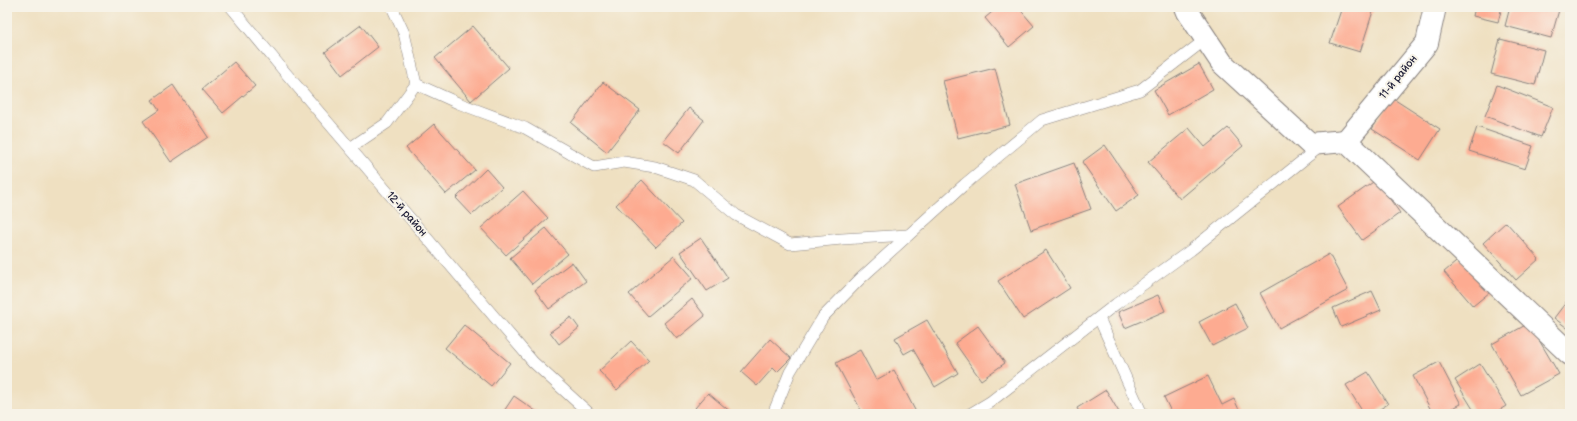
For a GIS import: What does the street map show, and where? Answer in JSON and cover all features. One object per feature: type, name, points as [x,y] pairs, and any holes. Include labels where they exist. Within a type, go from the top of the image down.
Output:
[{"type":"street","points":[[1186,7],[1222,63],[1310,144],[1336,142],[1570,354]]},
{"type":"street","name":"11-й район","points":[[1336,142],[1427,43],[1433,17]]},
{"type":"lane","name":"12-й район","points":[[231,7],[533,362],[578,410],[590,414]]},
{"type":"lane","points":[[350,148],[387,123],[416,84],[404,33],[392,7]]},
{"type":"lane","points":[[1433,17],[1444,7]]},
{"type":"lane","points":[[773,414],[790,372],[824,317],[860,279],[965,184],[1042,120],[1140,90],[1206,39]]},
{"type":"lane","points":[[416,84],[458,103],[525,128],[594,167],[624,162],[655,167],[694,180],[736,215],[790,244],[908,235]]},
{"type":"lane","points":[[970,414],[990,402],[1099,318],[1336,142]]},
{"type":"lane","points":[[1099,318],[1142,414]]},
{"type":"building","points":[[998,7],[1018,7],[1034,26],[1009,47],[985,18]]},
{"type":"building","points":[[1342,7],[1374,8],[1360,52],[1330,43]]},
{"type":"building","points":[[1475,7],[1502,7],[1498,22],[1473,16]]},
{"type":"building","points":[[1510,7],[1549,7],[1559,10],[1551,38],[1505,26]]},
{"type":"building","points":[[361,25],[378,47],[342,75],[325,52]]},
{"type":"building","points":[[473,26],[509,68],[471,101],[435,58]]},
{"type":"building","points":[[1500,39],[1544,50],[1535,85],[1491,74]]},
{"type":"building","points":[[234,62],[255,86],[223,113],[202,89]]},
{"type":"building","points":[[1199,64],[1213,89],[1168,115],[1154,90]]},
{"type":"building","points":[[995,68],[1010,125],[958,138],[943,81]]},
{"type":"building","points":[[603,82],[640,110],[607,152],[571,123]]},
{"type":"building","points":[[173,85],[208,137],[171,162],[143,121],[159,110],[152,100]]},
{"type":"building","points":[[1497,85],[1553,107],[1541,137],[1485,116]]},
{"type":"building","points":[[1392,98],[1440,129],[1420,160],[1372,129]]},
{"type":"building","points":[[689,108],[704,120],[679,153],[663,141]]},
{"type":"building","points":[[434,124],[475,170],[446,194],[406,148]]},
{"type":"building","points":[[1477,127],[1533,146],[1525,169],[1469,151]]},
{"type":"building","points":[[1189,128],[1205,147],[1228,128],[1243,146],[1180,199],[1148,162]]},
{"type":"building","points":[[1105,145],[1139,195],[1116,211],[1082,162]]},
{"type":"building","points":[[1074,163],[1091,209],[1031,230],[1015,184]]},
{"type":"building","points":[[486,169],[502,187],[472,215],[456,198]]},
{"type":"building","points":[[642,180],[682,223],[656,247],[616,205]]},
{"type":"building","points":[[1376,180],[1400,213],[1362,240],[1338,207]]},
{"type":"building","points":[[523,191],[548,218],[506,255],[481,228]]},
{"type":"building","points":[[1506,222],[1539,259],[1516,280],[1483,243]]},
{"type":"building","points":[[546,228],[568,254],[532,284],[510,258]]},
{"type":"building","points":[[701,238],[728,278],[707,291],[680,252]]},
{"type":"building","points":[[1046,250],[1070,288],[1023,319],[998,281]]},
{"type":"building","points":[[1329,254],[1348,290],[1279,328],[1260,293]]},
{"type":"building","points":[[674,256],[693,278],[648,316],[629,294]]},
{"type":"building","points":[[1461,258],[1490,292],[1473,306],[1444,272]]},
{"type":"building","points":[[572,262],[586,281],[549,309],[535,290]]},
{"type":"building","points":[[1372,291],[1381,310],[1341,327],[1333,308]]},
{"type":"building","points":[[1158,295],[1165,311],[1125,328],[1118,312]]},
{"type":"building","points":[[1570,297],[1570,330],[1554,318]]},
{"type":"building","points":[[692,299],[705,316],[677,339],[664,323]]},
{"type":"building","points":[[1235,303],[1248,328],[1212,346],[1199,322]]},
{"type":"building","points":[[571,317],[579,328],[559,344],[550,332]]},
{"type":"building","points":[[927,320],[958,373],[935,387],[913,349],[904,354],[895,338]]},
{"type":"building","points":[[1529,323],[1559,374],[1521,395],[1492,344]]},
{"type":"building","points":[[464,325],[510,363],[491,386],[445,348]]},
{"type":"building","points":[[978,326],[1005,363],[981,380],[955,343]]},
{"type":"building","points":[[770,339],[791,358],[777,372],[773,368],[757,386],[741,372]]},
{"type":"building","points":[[631,341],[649,360],[617,390],[599,371]]},
{"type":"building","points":[[860,350],[876,380],[894,370],[917,414],[863,414],[836,363]]},
{"type":"building","points":[[1439,362],[1461,404],[1441,414],[1433,414],[1413,376]]},
{"type":"building","points":[[1480,364],[1506,406],[1493,414],[1476,414],[1455,380]]},
{"type":"building","points":[[1368,372],[1388,404],[1372,414],[1364,414],[1346,385]]},
{"type":"building","points":[[1208,376],[1222,405],[1234,399],[1241,414],[1172,414],[1164,397]]},
{"type":"building","points":[[1106,390],[1120,414],[1080,414],[1077,408]]},
{"type":"building","points":[[708,393],[732,413],[702,414],[695,408]]},
{"type":"building","points":[[514,396],[540,414],[502,414]]}]
